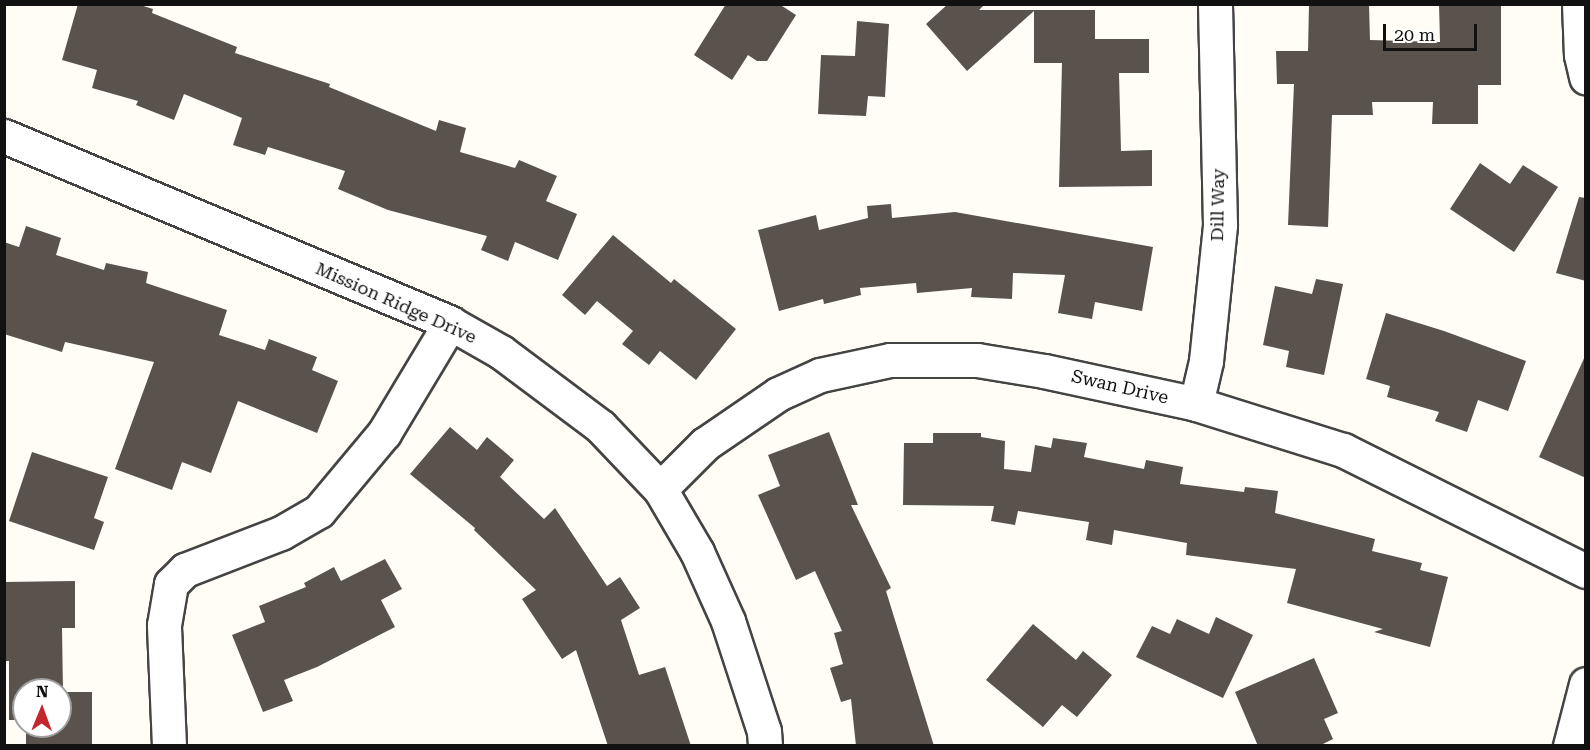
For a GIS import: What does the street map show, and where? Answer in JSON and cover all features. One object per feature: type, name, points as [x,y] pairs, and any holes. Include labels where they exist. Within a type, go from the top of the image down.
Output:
[{"type":"street","name":"Dill Way","points":[[1196,404],[1206,361],[1220,225],[1215,4]]},
{"type":"street","points":[[1580,4],[1581,55],[1586,77]]},
{"type":"street","name":"Mission Ridge Drive","points":[[4,136],[450,323],[501,352],[600,426],[660,489],[697,552],[729,621],[764,731],[765,746]]},
{"type":"street","points":[[170,746],[164,625],[171,584],[185,570],[281,533],[318,510],[384,433],[450,323]]},
{"type":"street","name":"Swan Drive","points":[[660,489],[705,444],[778,394],[820,375],[890,360],[977,360],[1044,370],[1196,404],[1343,450],[1586,571]]},
{"type":"street","points":[[1570,746],[1586,684]]},
{"type":"building","points":[[78,4],[137,4],[153,9],[152,13],[237,47],[235,53],[330,84],[329,87],[436,131],[439,120],[466,128],[460,152],[515,168],[519,160],[557,176],[546,201],[577,214],[558,260],[515,242],[508,261],[481,250],[487,236],[388,210],[338,189],[345,171],[268,147],[265,155],[233,145],[242,118],[184,94],[174,120],[136,105],[138,101],[92,88],[97,70],[62,60]]},
{"type":"building","points":[[726,4],[779,4],[796,15],[767,61],[757,61],[748,55],[732,80],[694,55]]},
{"type":"building","points":[[948,4],[985,4],[979,10],[1095,10],[1095,39],[1149,39],[1149,73],[1119,73],[1121,151],[1152,150],[1152,186],[1059,187],[1062,63],[1034,63],[1034,11],[967,71],[926,24]]},
{"type":"building","points":[[1309,4],[1369,4],[1370,40],[1440,42],[1439,4],[1501,4],[1501,85],[1478,85],[1478,124],[1432,124],[1433,102],[1372,102],[1373,115],[1332,115],[1328,227],[1288,225],[1294,84],[1277,84],[1276,51],[1308,51]]},
{"type":"building","points":[[857,21],[889,24],[885,97],[868,96],[866,116],[818,114],[821,55],[855,56]]},
{"type":"building","points":[[1480,163],[1510,184],[1523,165],[1558,187],[1514,252],[1450,209]]},
{"type":"building","points":[[1579,197],[1586,198],[1586,281],[1556,273]]},
{"type":"building","points":[[891,204],[892,218],[955,212],[1153,247],[1142,311],[1095,302],[1092,319],[1058,313],[1065,275],[1013,273],[1012,299],[971,297],[972,288],[917,293],[916,283],[860,288],[861,295],[824,304],[823,299],[779,311],[758,230],[816,215],[819,230],[868,218],[867,206]]},
{"type":"building","points":[[26,226],[61,238],[56,255],[104,270],[106,263],[148,272],[146,283],[227,310],[219,335],[265,350],[269,339],[317,357],[312,370],[338,381],[317,433],[238,401],[211,473],[182,462],[172,490],[115,469],[154,362],[65,342],[62,352],[4,334],[4,242],[19,247]]},
{"type":"building","points":[[613,235],[671,283],[674,279],[736,329],[696,380],[660,351],[649,365],[622,344],[633,331],[597,301],[585,315],[562,295]]},
{"type":"building","points":[[1316,279],[1343,284],[1324,375],[1286,367],[1289,351],[1263,345],[1275,286],[1312,294]]},
{"type":"building","points":[[1386,313],[1526,361],[1508,411],[1478,400],[1467,432],[1435,421],[1439,412],[1387,397],[1390,386],[1366,379]]},
{"type":"building","points":[[1586,354],[1586,478],[1539,457]]},
{"type":"building","points":[[450,427],[477,450],[487,437],[514,460],[500,477],[544,519],[555,508],[607,586],[620,577],[640,608],[621,620],[639,675],[665,667],[691,746],[608,746],[576,650],[562,659],[522,599],[536,590],[474,530],[475,528],[410,474]]},
{"type":"building","points":[[829,432],[858,505],[851,505],[891,588],[886,591],[934,746],[856,746],[851,699],[841,702],[830,668],[843,664],[834,633],[842,631],[815,571],[796,580],[758,495],[780,486],[768,455]]},
{"type":"building","points":[[933,433],[981,433],[981,437],[1005,441],[1004,469],[1031,472],[1035,445],[1051,448],[1053,438],[1087,443],[1084,457],[1144,469],[1146,460],[1183,467],[1180,484],[1244,492],[1245,487],[1278,491],[1275,513],[1375,539],[1372,551],[1422,563],[1420,570],[1448,577],[1430,647],[1374,632],[1383,629],[1287,603],[1296,569],[1186,555],[1187,543],[1114,530],[1112,545],[1086,540],[1089,522],[1018,511],[1015,525],[991,521],[994,506],[903,505],[904,443],[933,443]]},
{"type":"building","points":[[32,452],[108,477],[94,518],[104,522],[94,550],[9,521]]},
{"type":"building","points":[[385,559],[402,589],[381,600],[395,627],[317,667],[284,680],[293,701],[263,712],[232,635],[265,622],[259,606],[306,587],[304,583],[334,567],[341,581]]},
{"type":"building","points":[[75,581],[75,628],[62,628],[63,678],[12,678],[12,720],[9,720],[9,661],[4,661],[4,582]]},
{"type":"building","points":[[1216,617],[1253,635],[1223,698],[1136,657],[1152,626],[1170,634],[1177,619],[1209,634]]},
{"type":"building","points":[[1033,624],[1076,660],[1083,651],[1112,675],[1077,717],[1062,705],[1043,727],[986,680]]},
{"type":"building","points":[[1314,658],[1338,713],[1324,719],[1333,739],[1319,746],[1258,746],[1235,692]]},
{"type":"building","points":[[72,692],[92,692],[92,746],[26,746],[26,738],[72,738]]}]
